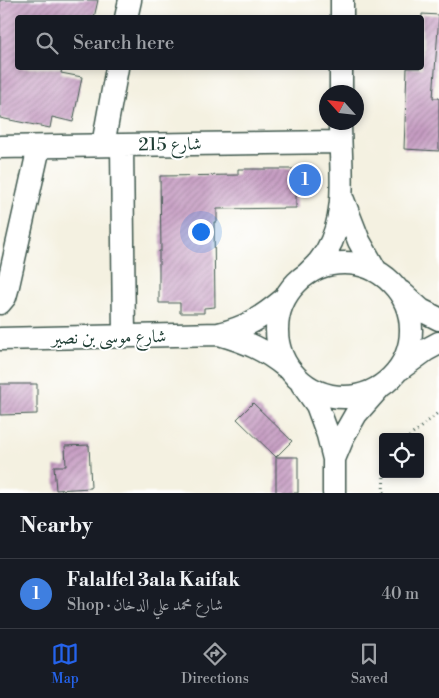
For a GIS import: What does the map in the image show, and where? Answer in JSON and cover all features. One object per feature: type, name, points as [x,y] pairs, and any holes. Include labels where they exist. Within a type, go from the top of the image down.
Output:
[{"type":"street","points":[[127,15],[130,0]]},
{"type":"street","points":[[342,0],[342,15]]},
{"type":"street","points":[[117,70],[113,145],[124,336]]},
{"type":"street","points":[[341,70],[341,85]]},
{"type":"street","points":[[308,274],[321,260],[338,222],[342,197],[340,132]]},
{"type":"street","name":"شارع 215","points":[[0,148],[113,145],[340,132]]},
{"type":"street","points":[[0,303],[5,297],[7,290],[39,147]]},
{"type":"street","points":[[302,384],[320,394],[341,398],[362,395],[388,380],[405,357],[411,338],[410,318],[404,299],[384,277],[356,235],[342,197]]},
{"type":"street","points":[[334,493],[334,459],[323,419],[317,405],[286,366],[278,345],[277,322],[283,300],[297,282],[316,269],[336,263],[357,264],[384,277],[421,310],[439,319]]},
{"type":"street","name":"شارع موسى بن نصير","points":[[0,339],[219,334],[236,330],[257,320],[283,300]]},
{"type":"street","name":"شارع موسى بن نصير","points":[[219,334],[260,348],[286,366]]},
{"type":"street","points":[[334,459],[356,414],[405,364],[439,343]]},
{"type":"path","points":[[414,433],[439,412]]},
{"type":"path","points":[[384,478],[384,493]]},
{"type":"building","points":[[0,0],[98,0],[95,15],[15,15],[15,70],[62,70],[61,73],[82,77],[73,122],[52,117],[50,128],[0,118]]},
{"type":"building","points":[[422,14],[439,15],[433,98],[439,98],[439,151],[404,149],[407,70],[424,70],[424,15]]},
{"type":"building","points":[[238,169],[296,169],[296,208],[217,209],[217,222],[214,222],[215,307],[204,308],[204,313],[180,313],[180,303],[159,303],[159,251],[161,251],[160,176],[238,175]]},
{"type":"building","points":[[0,384],[37,384],[37,414],[0,415]]},
{"type":"building","points":[[253,403],[292,441],[276,457],[237,419]]},
{"type":"building","points":[[89,445],[91,488],[56,490],[54,466],[66,466],[65,446]]},
{"type":"building","points":[[276,457],[298,457],[298,493],[276,493]]},
{"type":"place","name":"Falalfel 3ala Kaifak","points":[[305,180]]}]
